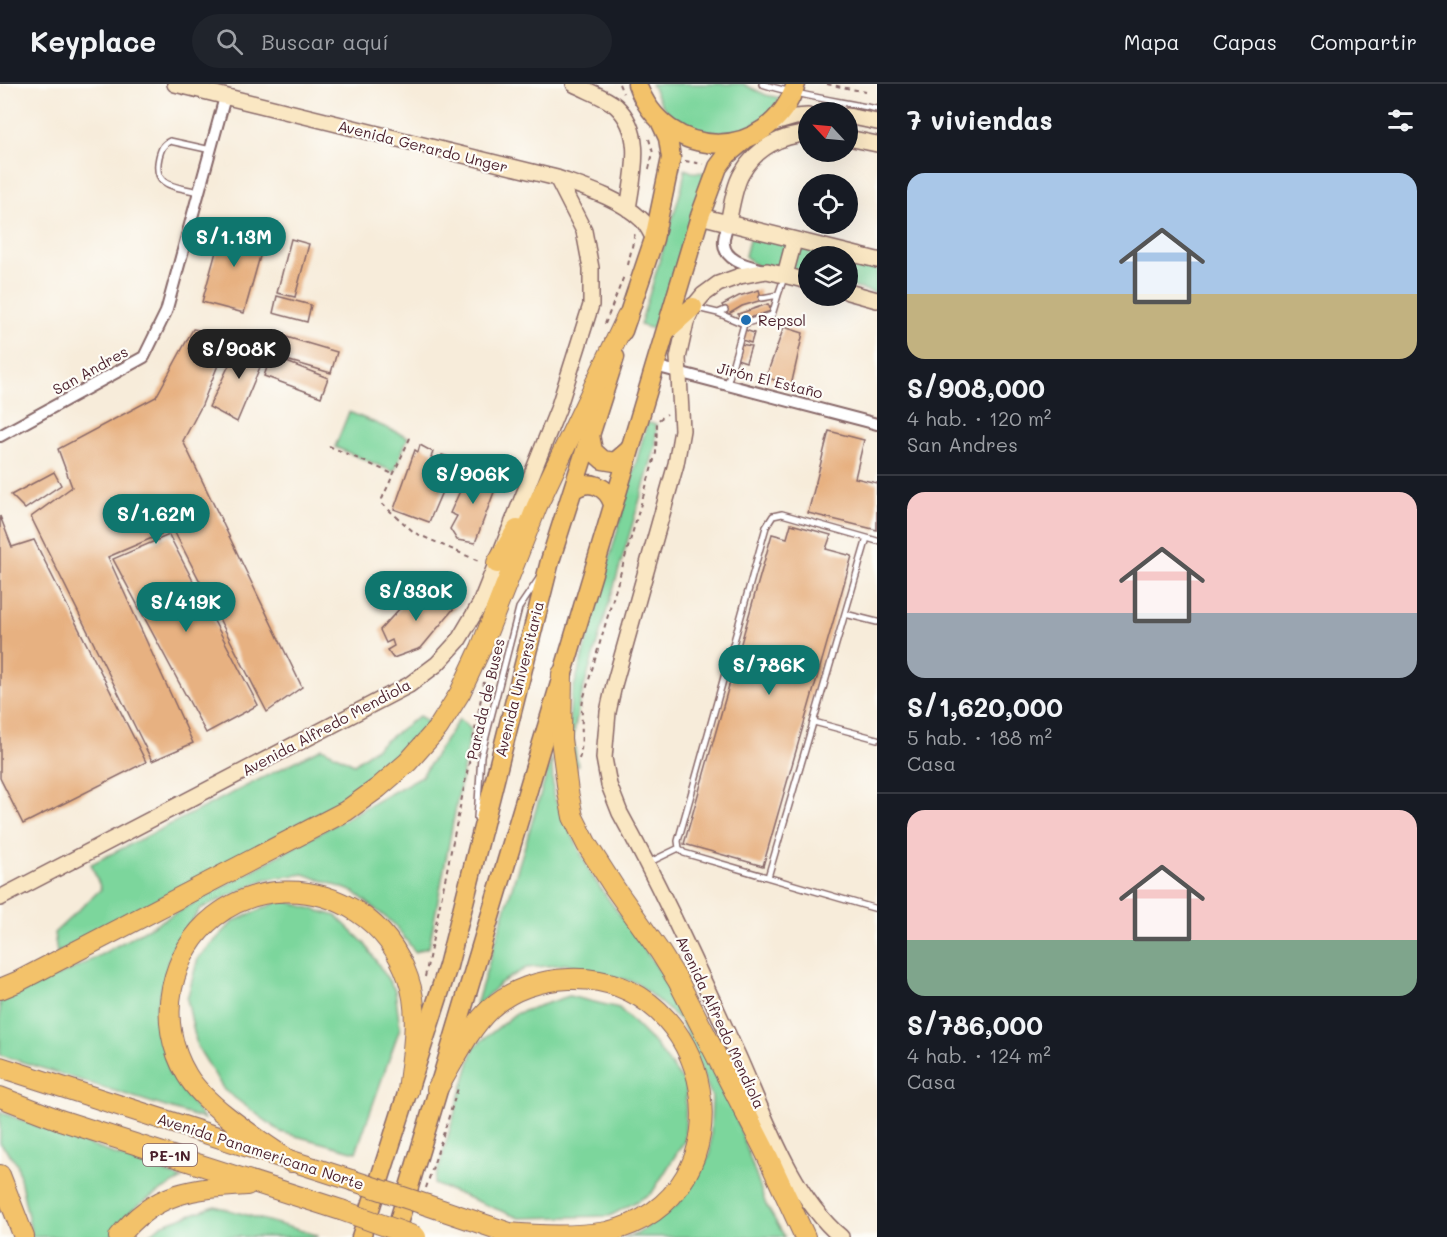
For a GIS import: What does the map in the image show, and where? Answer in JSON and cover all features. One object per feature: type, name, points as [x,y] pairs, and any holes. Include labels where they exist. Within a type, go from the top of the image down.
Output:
[{"type":"highway","points":[[0,989],[346,811],[408,762],[438,728],[460,693],[551,477],[627,316]]},
{"type":"highway","points":[[496,566],[530,506],[551,477]]},
{"type":"highway","points":[[562,674],[561,740],[573,817],[597,862],[678,981],[764,1149],[805,1237]]},
{"type":"highway","points":[[291,1162],[240,1126],[202,1093],[187,1076],[176,1052],[170,1025],[175,974],[185,950],[201,929],[222,910],[247,898],[273,891],[299,890],[324,896],[349,906],[372,922],[388,941],[409,979],[415,1021],[408,1090]]},
{"type":"highway","name":"Avenida Panamericana Norte","points":[[0,1067],[514,1235],[574,1236],[607,1232],[637,1222],[660,1207],[680,1187],[694,1162],[701,1137],[703,1116],[699,1082],[690,1055],[678,1033],[656,1009],[632,992],[604,981],[581,978],[554,980],[532,985],[511,994],[490,1009],[464,1044],[437,1089]]},
{"type":"highway","name":"PE-1N","points":[[0,1098],[60,1120],[341,1210],[416,1237]]},
{"type":"highway","points":[[0,1175],[24,1237]]},
{"type":"highway","points":[[119,1237],[130,1222],[163,1199],[203,1187],[260,1184]]},
{"type":"main road","points":[[638,89],[661,123],[680,136],[702,143],[725,144],[747,138]]},
{"type":"main road","points":[[394,1237],[700,216],[718,167],[727,155],[747,138],[771,124],[784,110],[794,89]]},
{"type":"main road","name":"Avenida Universitaria","points":[[361,1237],[448,966],[550,561],[627,316],[654,239],[671,158],[668,138],[661,123]]},
{"type":"main road","points":[[665,332],[693,307]]},
{"type":"main road","points":[[590,435],[592,451],[603,460],[615,462],[629,450]]},
{"type":"main road","points":[[573,490],[582,484],[594,484],[606,491],[613,504]]},
{"type":"street","name":"Avenida Gerardo Unger","points":[[175,84],[557,178],[628,209],[643,221],[654,239]]},
{"type":"street","points":[[574,84],[615,105],[629,123],[636,144],[628,209]]},
{"type":"street","name":"San Andres","points":[[0,436],[144,357],[166,312],[225,97]]},
{"type":"street","points":[[771,124],[798,117]]},
{"type":"street","points":[[858,118],[877,122]]},
{"type":"street","points":[[798,136],[779,139],[758,152],[741,174],[724,244],[728,254],[736,261],[798,278]]},
{"type":"street","points":[[858,140],[877,144]]},
{"type":"street","name":"Avenida Alfredo Mendiola","points":[[0,898],[409,685],[436,664],[458,641],[480,604],[496,566],[558,409],[591,305],[591,268],[584,231],[557,178]]},
{"type":"street","points":[[700,216],[877,260]]},
{"type":"street","points":[[785,275],[794,241]]},
{"type":"street","points":[[693,307],[703,295],[718,284],[740,276],[767,271]]},
{"type":"street","points":[[858,295],[877,300]]},
{"type":"street","name":"Avenida Alfredo Mendiola","points":[[693,307],[682,336],[678,358],[682,430],[652,550],[614,685],[605,737],[604,758],[609,785],[620,813],[724,1026],[784,1156],[807,1200],[829,1227],[841,1237]]},
{"type":"street","name":"Jirón El Estaño","points":[[655,366],[877,424]]},
{"type":"lane","points":[[762,84],[794,89],[877,109]]},
{"type":"lane","points":[[200,192],[171,185],[158,176],[156,170],[161,150],[165,143],[170,141],[211,150]]},
{"type":"lane","points":[[693,307],[718,313],[744,324],[772,315],[785,275]]},
{"type":"lane","points":[[762,298],[778,295]]},
{"type":"lane","points":[[718,313],[725,310]]},
{"type":"lane","points":[[727,385],[744,324]]},
{"type":"lane","points":[[877,541],[782,514],[773,516],[766,527],[678,841],[679,848],[684,853],[877,909]]},
{"type":"lane","points":[[768,877],[867,538]]},
{"type":"lane","points":[[845,614],[877,622]]},
{"type":"lane","points":[[814,722],[877,739]]},
{"type":"lane","points":[[646,864],[679,848]]},
{"type":"path","points":[[827,84],[866,93]]},
{"type":"path","points":[[671,158],[718,167]]},
{"type":"path","points":[[410,438],[382,499],[384,507],[415,533],[496,566]]},
{"type":"path","points":[[329,446],[393,474]]},
{"type":"green space","points":[[651,84],[743,84],[766,95],[781,98],[756,124],[739,130],[715,132],[691,126],[670,114],[662,105]]},
{"type":"green space","points":[[685,169],[692,172],[711,173],[661,331],[640,325],[682,187]]},
{"type":"green space","points":[[755,235],[800,246],[798,274],[756,266],[745,256],[749,240]]},
{"type":"green space","points":[[858,261],[877,266],[877,293],[858,288]]},
{"type":"green space","points":[[349,412],[408,437],[394,472],[335,447]]},
{"type":"green space","points":[[647,423],[656,424],[656,445],[579,704],[573,739],[578,765],[571,764],[568,737],[571,698]]},
{"type":"green space","points":[[419,716],[429,722],[417,742],[350,797],[57,953],[54,933],[101,889],[91,864],[322,748],[354,764]]},
{"type":"green space","points":[[459,719],[471,729],[429,947],[415,952],[395,925],[354,892],[304,874],[266,879],[200,909],[172,949],[157,1006],[169,1073],[204,1119],[0,1055],[0,1002],[84,964],[422,776]]},
{"type":"green space","points":[[552,757],[553,795],[592,876],[670,985],[737,1120],[766,1205],[785,1237],[623,1237],[637,1234],[679,1203],[710,1155],[712,1097],[681,1021],[637,983],[568,964],[526,968],[500,983],[475,1008]]},
{"type":"green space","points":[[282,900],[336,916],[365,944],[395,990],[400,1028],[356,1152],[281,1132],[224,1090],[197,1046],[187,999],[198,958],[234,921]]},
{"type":"green space","points":[[569,996],[619,1008],[654,1043],[686,1085],[685,1140],[652,1193],[610,1216],[519,1218],[434,1184],[474,1047],[515,1014]]},
{"type":"green space","points":[[0,1112],[182,1179],[133,1210],[124,1218],[111,1237],[32,1237],[17,1163],[0,1143]]},
{"type":"green space","points":[[215,1206],[317,1235],[317,1237],[147,1237],[161,1225]]},
{"type":"building","points":[[224,223],[266,235],[244,313],[202,302]]},
{"type":"building","points":[[291,239],[309,244],[295,297],[277,293]]},
{"type":"building","points":[[759,290],[762,300],[742,306],[727,315],[722,305],[739,296]]},
{"type":"building","points":[[277,296],[311,305],[307,322],[273,313]]},
{"type":"building","points":[[768,304],[771,311],[740,321],[738,314]]},
{"type":"building","points":[[784,327],[803,333],[791,386],[766,377]]},
{"type":"building","points":[[193,329],[230,335],[202,405],[183,441],[302,687],[267,712],[173,529],[108,557],[193,743],[152,761],[31,517],[72,487],[58,449],[156,397]]},
{"type":"building","points":[[745,330],[754,333],[751,343],[742,340]]},
{"type":"building","points":[[283,336],[337,352],[331,373],[276,357]]},
{"type":"building","points":[[242,338],[268,348],[237,422],[209,407]]},
{"type":"building","points":[[741,344],[751,346],[746,362],[737,359]]},
{"type":"building","points":[[271,356],[328,378],[321,397],[264,376]]},
{"type":"building","points":[[829,431],[864,440],[855,478],[877,483],[877,530],[808,513]]},
{"type":"building","points":[[420,445],[433,452],[431,457],[439,460],[442,455],[456,459],[429,522],[394,509],[415,450],[418,452]]},
{"type":"building","points":[[470,469],[500,476],[475,543],[457,540],[450,529],[457,516],[450,513]]},
{"type":"building","points":[[54,472],[61,485],[25,509],[11,495]]},
{"type":"building","points":[[0,516],[12,547],[34,540],[146,762],[23,824],[0,778]]},
{"type":"building","points":[[791,524],[831,535],[826,549],[852,556],[763,866],[684,844],[772,534],[787,538]]},
{"type":"building","points":[[169,535],[258,705],[206,733],[113,559]]},
{"type":"building","points":[[425,581],[437,595],[433,601],[440,604],[444,599],[455,607],[421,648],[393,658],[387,650],[394,646],[392,640],[386,643],[380,630]]},
{"type":"place","name":"Repsol","points":[[746,320]]}]
